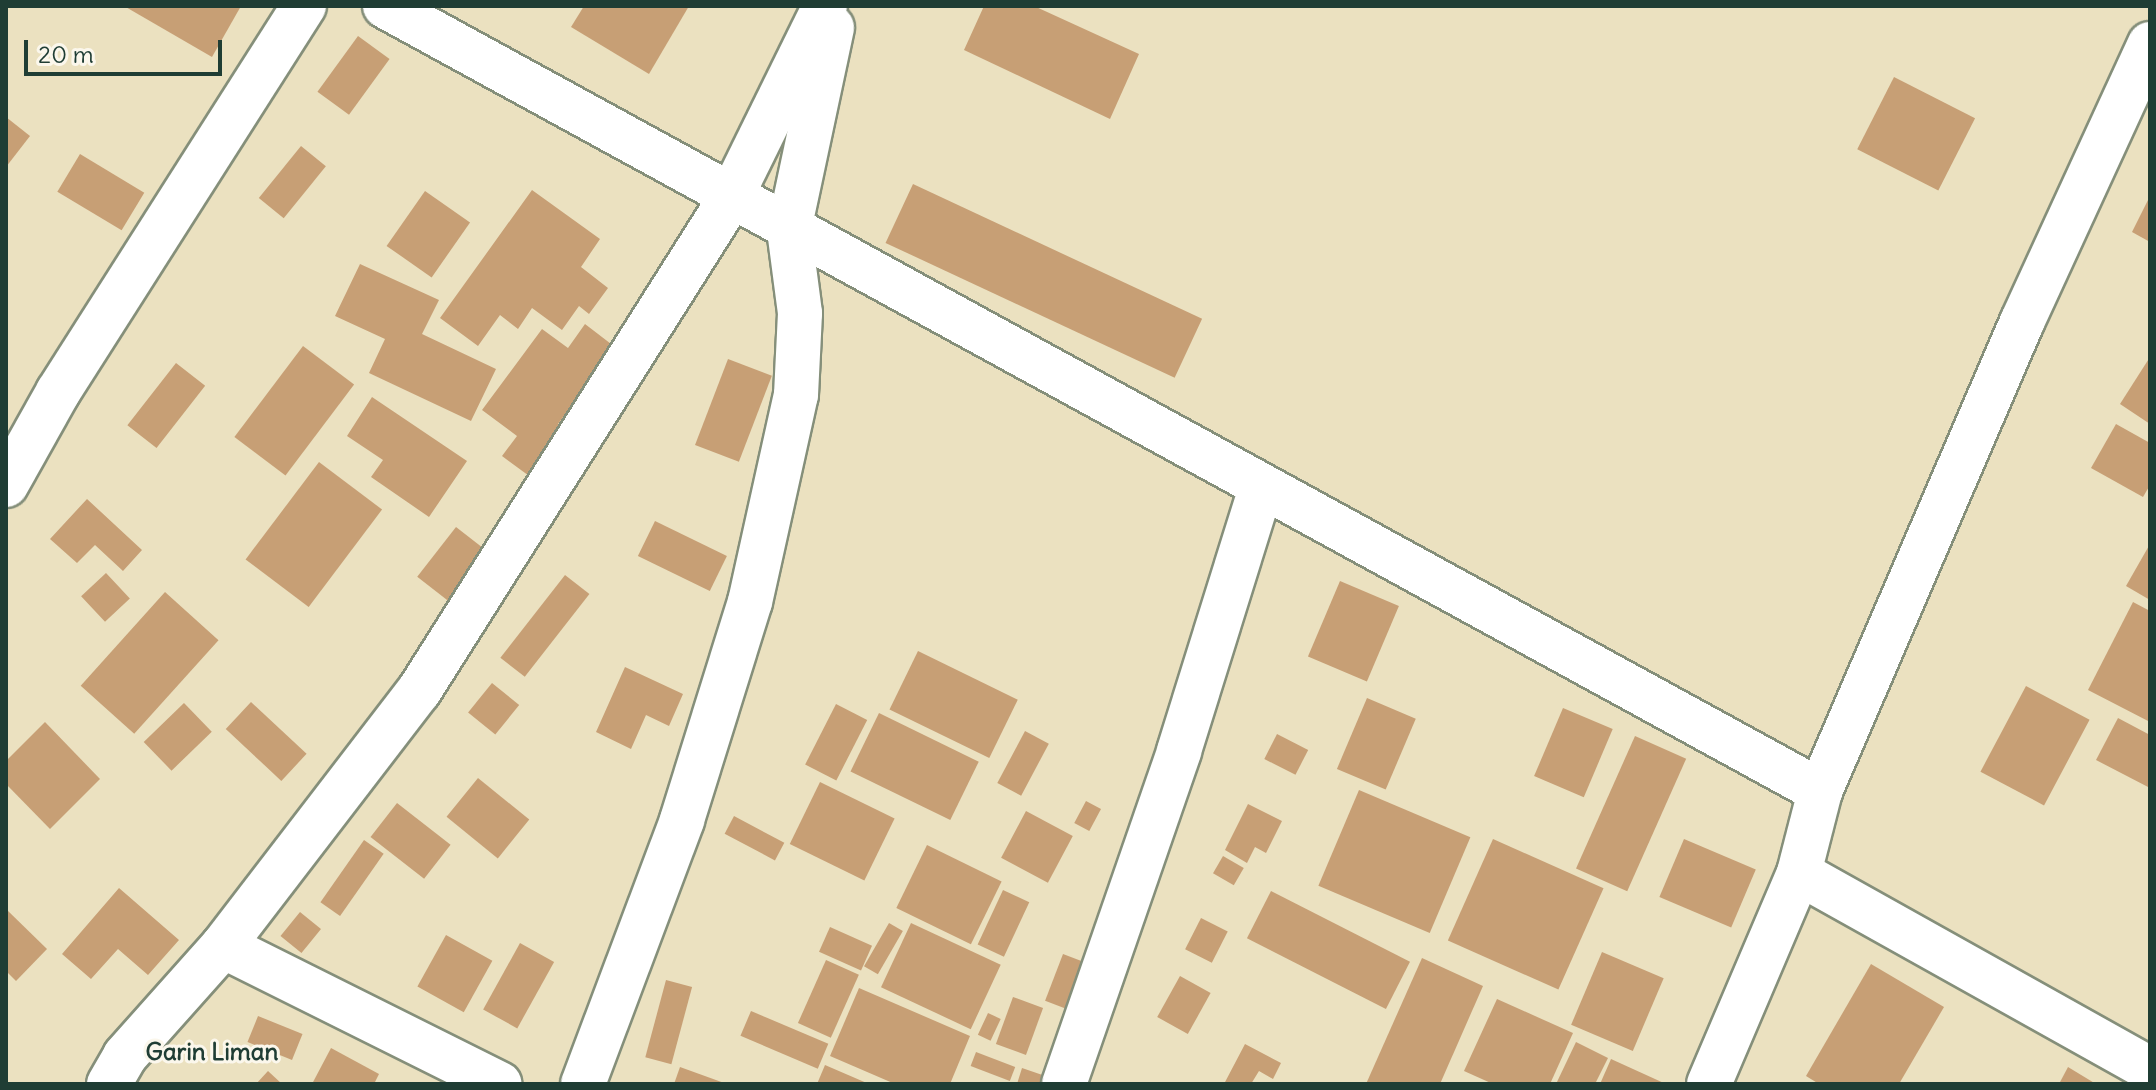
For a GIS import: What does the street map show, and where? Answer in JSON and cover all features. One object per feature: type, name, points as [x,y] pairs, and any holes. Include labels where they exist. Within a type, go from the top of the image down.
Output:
[{"type":"street","points":[[6,485],[58,392],[304,6]]},
{"type":"street","points":[[385,6],[730,199],[1820,791]]},
{"type":"street","points":[[109,1084],[125,1056],[223,946],[419,691],[730,199],[825,6]]},
{"type":"street","points":[[583,1084],[682,820],[750,602],[796,395],[800,313],[789,230],[837,6]]},
{"type":"street","points":[[1709,1084],[1799,873],[1820,791],[2022,322],[2150,44]]},
{"type":"street","points":[[1064,1084],[1179,751],[1261,488]]},
{"type":"street","points":[[1799,873],[2150,1069]]},
{"type":"street","points":[[223,946],[500,1084]]},
{"type":"building","points":[[124,6],[241,6],[212,57]]},
{"type":"building","points":[[584,6],[689,6],[649,74],[571,27]]},
{"type":"building","points":[[984,6],[1034,6],[1139,54],[1110,119],[964,50]]},
{"type":"building","points":[[358,36],[390,59],[349,115],[317,92]]},
{"type":"building","points":[[1894,77],[1975,118],[1938,190],[1857,149]]},
{"type":"building","points":[[6,117],[30,136],[6,167]]},
{"type":"building","points":[[301,146],[326,166],[284,218],[259,198]]},
{"type":"building","points":[[80,154],[144,193],[122,230],[57,192]]},
{"type":"building","points":[[913,184],[1202,319],[1175,378],[886,243]]},
{"type":"building","points":[[532,190],[600,239],[581,267],[608,288],[589,314],[579,306],[562,330],[532,308],[518,329],[500,315],[478,346],[440,318]]},
{"type":"building","points":[[425,191],[470,223],[432,277],[387,246]]},
{"type":"building","points":[[2150,196],[2150,242],[2132,232]]},
{"type":"building","points":[[360,264],[439,300],[422,334],[496,369],[471,421],[369,373],[385,339],[335,316]]},
{"type":"building","points":[[585,324],[615,347],[558,424],[571,434],[536,481],[502,456],[517,436],[482,410],[542,329],[568,348]]},
{"type":"building","points":[[303,346],[354,385],[286,476],[234,437]]},
{"type":"building","points":[[2150,357],[2150,424],[2120,404]]},
{"type":"building","points":[[728,359],[772,376],[739,462],[695,445]]},
{"type":"building","points":[[176,363],[205,386],[157,448],[127,425]]},
{"type":"building","points":[[372,397],[467,461],[429,517],[371,477],[383,460],[347,436]]},
{"type":"building","points":[[2116,424],[2150,443],[2150,485],[2143,497],[2091,468]]},
{"type":"building","points":[[319,462],[382,510],[309,607],[246,559]]},
{"type":"building","points":[[87,499],[142,550],[123,571],[95,545],[77,563],[50,539]]},
{"type":"building","points":[[655,521],[727,556],[710,591],[638,556]]},
{"type":"building","points":[[456,527],[489,553],[450,603],[417,577]]},
{"type":"building","points":[[2150,544],[2150,600],[2126,586]]},
{"type":"building","points":[[106,573],[130,599],[105,622],[81,596]]},
{"type":"building","points":[[565,575],[589,594],[525,677],[500,658]]},
{"type":"building","points":[[1340,581],[1399,606],[1367,681],[1308,656]]},
{"type":"building","points":[[165,592],[219,640],[134,734],[81,686]]},
{"type":"building","points":[[2133,602],[2150,611],[2150,722],[2088,690]]},
{"type":"building","points":[[918,651],[1018,700],[989,758],[890,709]]},
{"type":"building","points":[[625,667],[683,694],[669,726],[646,715],[631,749],[596,732]]},
{"type":"building","points":[[492,683],[519,705],[495,735],[468,713]]},
{"type":"building","points":[[2026,686],[2090,720],[2044,805],[1980,772]]},
{"type":"building","points":[[1367,698],[1416,719],[1386,790],[1337,769]]},
{"type":"building","points":[[251,702],[307,754],[281,781],[226,729]]},
{"type":"building","points":[[184,703],[212,732],[172,771],[144,742]]},
{"type":"building","points":[[836,704],[867,720],[836,780],[805,765]]},
{"type":"building","points":[[1563,708],[1613,729],[1584,797],[1534,776]]},
{"type":"building","points":[[879,713],[979,762],[950,820],[851,771]]},
{"type":"building","points":[[2118,718],[2150,735],[2150,788],[2096,760]]},
{"type":"building","points":[[45,722],[100,779],[50,829],[6,784],[6,761]]},
{"type":"building","points":[[1025,731],[1049,744],[1021,796],[997,783]]},
{"type":"building","points":[[1277,734],[1308,750],[1295,775],[1264,759]]},
{"type":"building","points":[[1635,736],[1686,759],[1627,891],[1576,868]]},
{"type":"building","points":[[478,778],[529,820],[498,858],[447,817]]},
{"type":"building","points":[[820,782],[895,818],[864,880],[790,844]]},
{"type":"building","points":[[1359,790],[1470,837],[1430,933],[1318,886]]},
{"type":"building","points":[[1086,801],[1101,809],[1089,831],[1074,823]]},
{"type":"building","points":[[397,803],[451,845],[424,879],[371,837]]},
{"type":"building","points":[[1248,804],[1282,821],[1266,853],[1255,847],[1247,863],[1225,850]]},
{"type":"building","points":[[1026,811],[1073,836],[1048,883],[1001,858]]},
{"type":"building","points":[[734,816],[784,843],[775,860],[725,834]]},
{"type":"building","points":[[1493,839],[1604,888],[1558,990],[1448,940]]},
{"type":"building","points":[[1684,839],[1756,869],[1731,927],[1659,897]]},
{"type":"building","points":[[364,840],[384,854],[340,916],[320,902]]},
{"type":"building","points":[[927,845],[1002,881],[971,944],[896,908]]},
{"type":"building","points":[[1223,856],[1244,868],[1234,885],[1213,873]]},
{"type":"building","points":[[119,888],[179,940],[148,975],[118,949],[91,979],[62,954]]},
{"type":"building","points":[[1003,890],[1029,902],[1004,957],[978,944]]},
{"type":"building","points":[[1271,891],[1410,962],[1386,1009],[1247,938]]},
{"type":"building","points":[[6,909],[47,949],[16,981],[6,971]]},
{"type":"building","points":[[300,912],[321,929],[301,953],[280,936]]},
{"type":"building","points":[[1201,918],[1228,932],[1212,963],[1185,949]]},
{"type":"building","points":[[889,923],[903,931],[878,974],[864,966]]},
{"type":"building","points":[[911,923],[1001,965],[971,1029],[881,987]]},
{"type":"building","points":[[830,927],[872,946],[861,970],[819,952]]},
{"type":"building","points":[[446,935],[492,961],[464,1012],[417,987]]},
{"type":"building","points":[[520,943],[554,962],[517,1028],[483,1009]]},
{"type":"building","points":[[1602,952],[1664,978],[1633,1051],[1571,1025]]},
{"type":"building","points":[[1063,954],[1094,966],[1076,1013],[1045,1001]]},
{"type":"building","points":[[1422,958],[1483,986],[1440,1084],[1366,1084]]},
{"type":"building","points":[[826,960],[859,975],[831,1038],[798,1023]]},
{"type":"building","points":[[1871,964],[1944,1007],[1899,1084],[1819,1084],[1806,1076]]},
{"type":"building","points":[[1180,976],[1211,993],[1188,1034],[1157,1017]]},
{"type":"building","points":[[666,980],[692,987],[671,1064],[645,1057]]},
{"type":"building","points":[[859,988],[970,1036],[950,1084],[895,1084],[830,1056]]},
{"type":"building","points":[[1013,997],[1043,1008],[1026,1055],[996,1044]]},
{"type":"building","points":[[1497,999],[1573,1033],[1550,1084],[1493,1084],[1464,1071]]},
{"type":"building","points":[[751,1011],[828,1044],[818,1069],[740,1036]]},
{"type":"building","points":[[988,1013],[1001,1019],[991,1041],[978,1035]]},
{"type":"building","points":[[258,1016],[303,1034],[292,1060],[248,1042]]},
{"type":"building","points":[[1576,1042],[1608,1058],[1595,1084],[1556,1084]]},
{"type":"building","points":[[1245,1044],[1281,1063],[1273,1079],[1259,1071],[1251,1084],[1224,1084]]},
{"type":"building","points":[[331,1048],[379,1074],[374,1084],[312,1084]]},
{"type":"building","points":[[976,1052],[1015,1067],[1010,1081],[971,1066]]},
{"type":"building","points":[[1611,1059],[1666,1084],[1600,1084]]},
{"type":"building","points":[[825,1065],[869,1084],[817,1084]]},
{"type":"building","points":[[680,1067],[727,1084],[674,1084]]},
{"type":"building","points":[[2068,1067],[2096,1084],[2059,1084]]},
{"type":"building","points":[[1022,1068],[1057,1080],[1056,1084],[1017,1084]]},
{"type":"building","points":[[268,1071],[282,1084],[256,1084]]},
{"type":"district","name":"Garin Liman","points":[[212,1052]]}]
